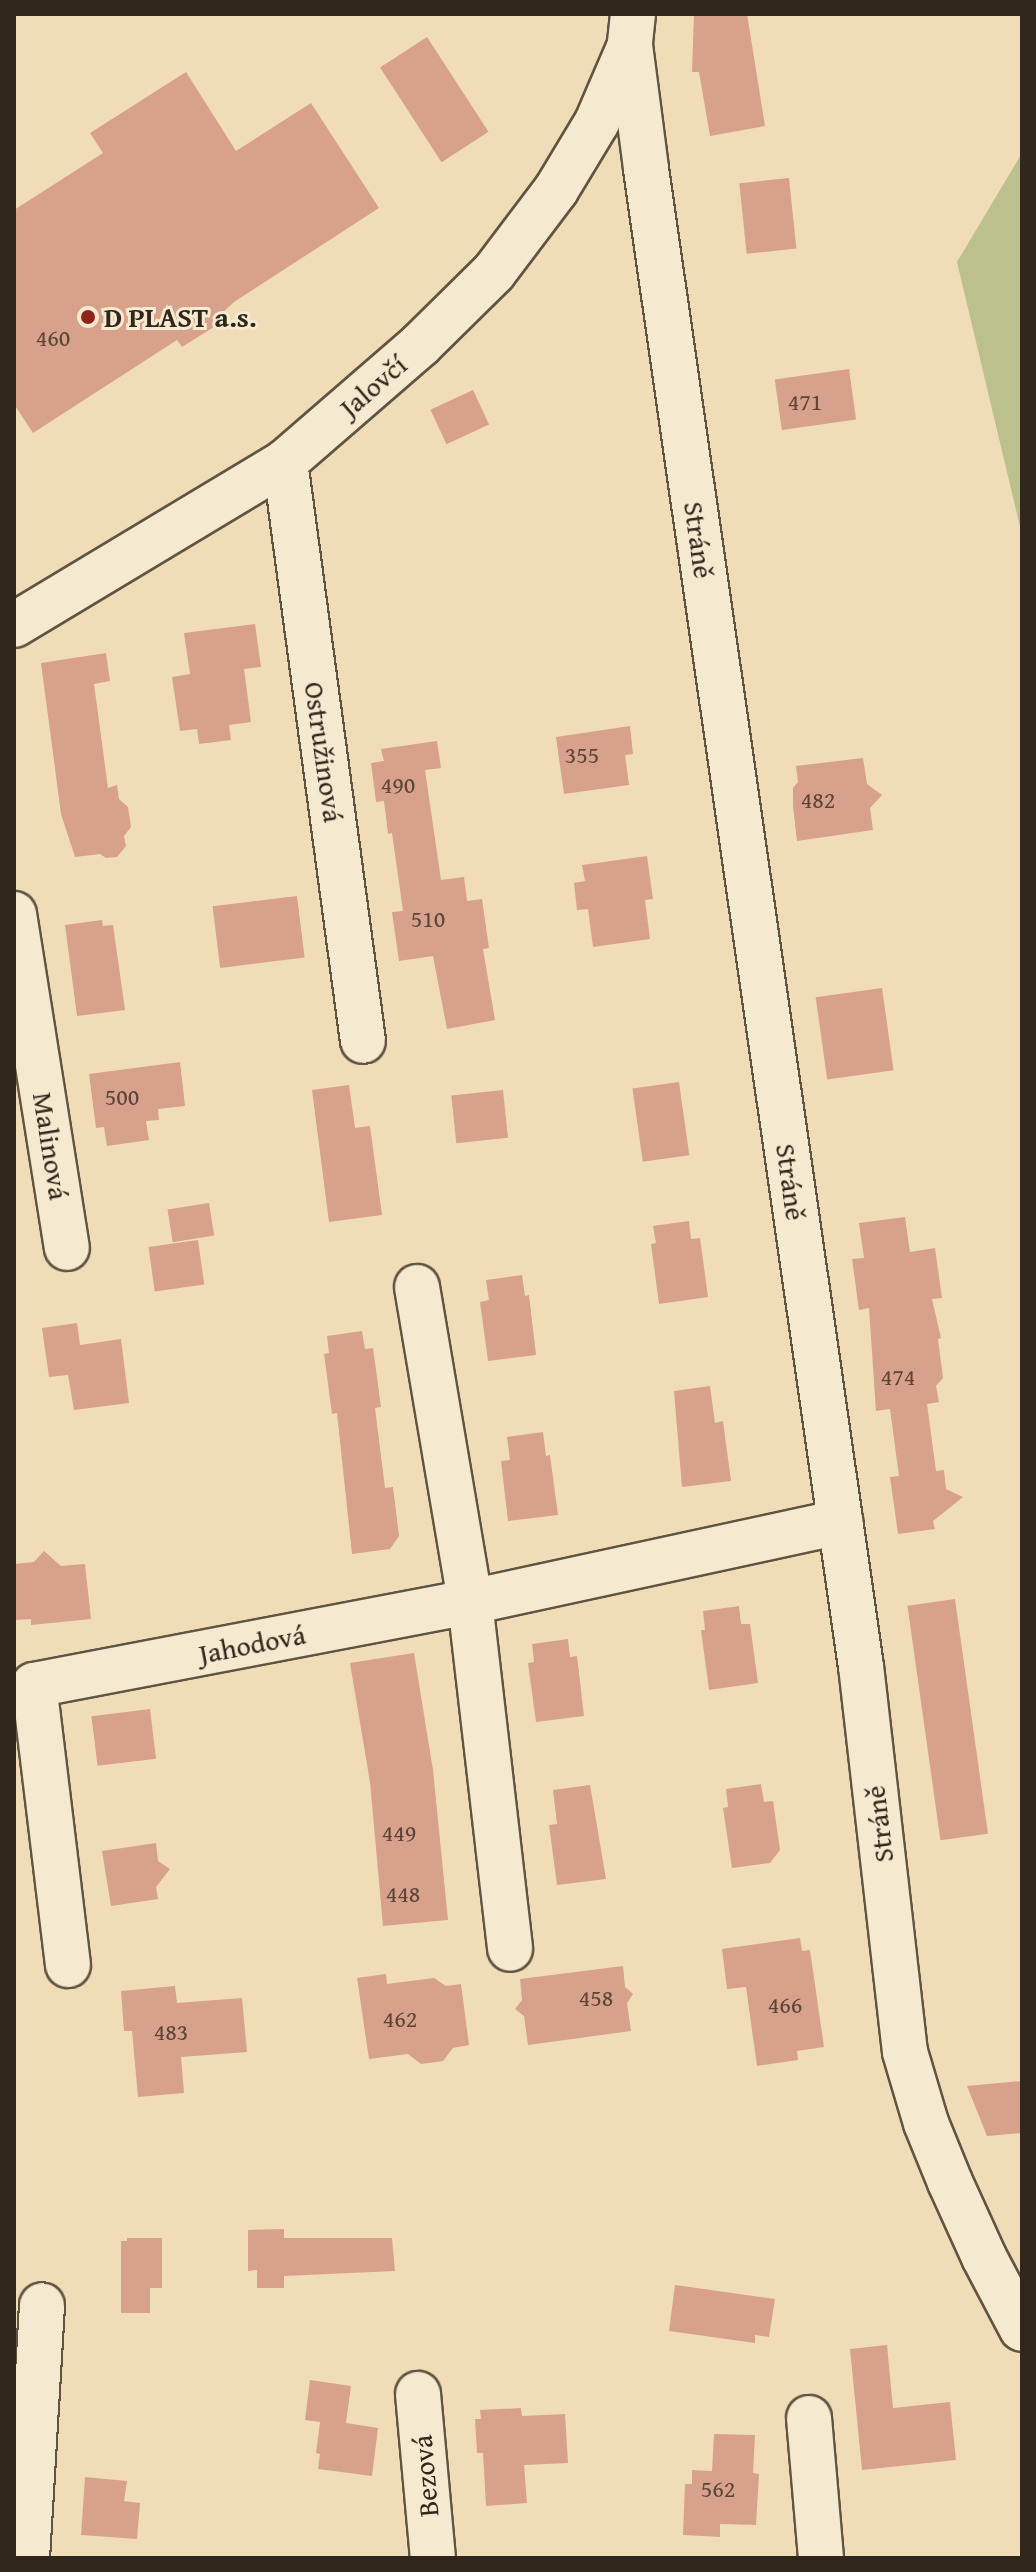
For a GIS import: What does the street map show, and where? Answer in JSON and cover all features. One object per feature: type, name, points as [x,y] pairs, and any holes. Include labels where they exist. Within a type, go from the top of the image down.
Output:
[{"type":"street","name":"Jalovčí","points":[[14,625],[285,462],[420,345],[494,272],[556,190],[597,122],[632,30]]},
{"type":"street","name":"Stráně","points":[[632,30],[840,1522],[905,2052],[926,2123],[950,2182],[984,2257],[1022,2329]]},
{"type":"street","name":"Ostružinová","points":[[285,462],[363,1041]]},
{"type":"street","name":"Malinová","points":[[16,939],[67,1248]]},
{"type":"street","points":[[417,1287],[470,1602],[510,1949]]},
{"type":"street","name":"Jahodová","points":[[68,1965],[24,1685],[470,1602],[840,1522]]},
{"type":"street","points":[[27,2558],[42,2305]]},
{"type":"street","name":"Bezová","points":[[418,2394],[433,2558]]},
{"type":"street","points":[[809,2418],[821,2558]]},
{"type":"green space","points":[[1022,153],[1022,535],[957,262]]},
{"type":"building","points":[[694,14],[747,14],[765,126],[710,136],[699,72],[692,72]]},
{"type":"building","points":[[427,37],[489,132],[442,162],[380,67]]},
{"type":"building","points":[[186,72],[236,151],[311,103],[379,208],[234,302],[221,314],[225,320],[182,347],[177,340],[33,433],[14,404],[14,210],[103,153],[90,133]]},
{"type":"building","points":[[789,178],[796,249],[747,254],[739,183]]},
{"type":"building","points":[[849,369],[856,420],[782,430],[775,379]]},
{"type":"building","points":[[473,390],[489,424],[446,444],[430,410]]},
{"type":"building","points":[[255,624],[261,667],[244,669],[251,722],[229,725],[231,740],[199,744],[197,729],[180,731],[172,677],[190,674],[184,633]]},
{"type":"building","points":[[106,653],[110,681],[94,684],[108,788],[117,785],[119,799],[128,807],[131,827],[124,836],[126,846],[117,857],[106,858],[100,854],[75,857],[61,814],[41,663]]},
{"type":"building","points":[[630,726],[633,754],[625,755],[629,785],[564,794],[556,737]]},
{"type":"building","points":[[437,741],[441,768],[425,770],[441,880],[464,877],[467,901],[482,899],[489,948],[483,949],[495,1020],[447,1029],[433,956],[399,961],[392,912],[403,911],[392,833],[388,834],[384,801],[376,802],[371,763],[384,761],[381,749]]},
{"type":"building","points":[[863,758],[867,784],[882,795],[870,808],[873,830],[797,841],[793,806],[793,788],[798,782],[796,766]]},
{"type":"building","points":[[647,856],[653,899],[645,900],[650,939],[593,947],[588,909],[577,910],[574,883],[585,881],[582,865]]},
{"type":"building","points":[[297,896],[305,958],[220,968],[213,906]]},
{"type":"building","points":[[102,920],[103,926],[113,925],[125,1010],[77,1016],[65,925]]},
{"type":"building","points":[[882,988],[894,1070],[827,1080],[816,997]]},
{"type":"building","points":[[180,1062],[185,1106],[158,1109],[159,1120],[146,1121],[149,1140],[107,1146],[104,1127],[96,1128],[89,1074]]},
{"type":"building","points":[[679,1082],[689,1155],[643,1162],[632,1089]]},
{"type":"building","points":[[349,1085],[355,1128],[370,1126],[382,1215],[329,1222],[312,1090]]},
{"type":"building","points":[[503,1090],[508,1138],[456,1143],[451,1095]]},
{"type":"building","points":[[209,1203],[214,1236],[173,1242],[168,1210]]},
{"type":"building","points":[[905,1217],[910,1252],[935,1248],[942,1298],[932,1299],[941,1338],[938,1339],[943,1378],[936,1386],[939,1402],[927,1404],[936,1471],[944,1470],[946,1489],[963,1497],[933,1521],[935,1529],[898,1534],[890,1477],[899,1476],[890,1409],[876,1411],[869,1308],[859,1310],[852,1259],[864,1258],[859,1223]]},
{"type":"building","points":[[689,1221],[691,1239],[700,1238],[708,1297],[659,1304],[651,1244],[656,1243],[653,1226]]},
{"type":"building","points":[[198,1240],[204,1285],[155,1292],[148,1247]]},
{"type":"building","points":[[522,1275],[525,1296],[529,1295],[536,1355],[488,1361],[480,1302],[489,1300],[486,1280]]},
{"type":"building","points":[[77,1323],[80,1345],[121,1339],[129,1403],[74,1410],[68,1375],[49,1377],[42,1328]]},
{"type":"building","points":[[362,1331],[365,1349],[373,1348],[381,1407],[375,1408],[385,1488],[393,1487],[399,1536],[390,1549],[352,1554],[337,1413],[332,1414],[324,1354],[329,1353],[327,1336]]},
{"type":"building","points":[[710,1386],[715,1423],[723,1421],[731,1481],[682,1487],[674,1391]]},
{"type":"building","points":[[543,1432],[546,1456],[550,1455],[558,1515],[508,1521],[501,1461],[510,1460],[507,1437]]},
{"type":"building","points":[[44,1551],[61,1566],[85,1564],[91,1619],[31,1625],[31,1619],[14,1620],[14,1564],[34,1562]]},
{"type":"building","points":[[955,1599],[988,1834],[940,1840],[907,1606]]},
{"type":"building","points":[[739,1606],[741,1624],[750,1624],[758,1683],[709,1690],[701,1630],[705,1630],[703,1611]]},
{"type":"building","points":[[568,1639],[570,1657],[577,1656],[584,1716],[536,1722],[528,1663],[534,1662],[532,1644]]},
{"type":"building","points":[[414,1653],[433,1770],[448,1920],[383,1926],[370,1782],[350,1663]]},
{"type":"building","points":[[150,1709],[156,1759],[98,1766],[91,1716]]},
{"type":"building","points":[[761,1784],[764,1802],[773,1801],[780,1850],[770,1863],[732,1868],[723,1808],[728,1807],[726,1789]]},
{"type":"building","points":[[590,1785],[606,1879],[557,1885],[549,1825],[557,1824],[553,1790]]},
{"type":"building","points":[[156,1843],[158,1861],[170,1869],[156,1887],[158,1899],[111,1906],[102,1851]]},
{"type":"building","points":[[800,1938],[802,1951],[810,1950],[824,2047],[797,2051],[798,2060],[757,2066],[746,1987],[727,1989],[722,1949]]},
{"type":"building","points":[[623,1966],[625,1987],[633,1994],[627,2003],[631,2031],[528,2045],[524,2016],[515,2009],[522,2000],[520,1979]]},
{"type":"building","points":[[386,1974],[387,1984],[434,1978],[446,1986],[461,1984],[469,2045],[453,2048],[443,2061],[421,2064],[408,2054],[369,2059],[357,1978]]},
{"type":"building","points":[[175,1986],[177,2003],[242,1998],[247,2052],[181,2057],[184,2093],[138,2097],[132,2031],[124,2031],[121,1991]]},
{"type":"building","points":[[1022,2081],[1022,2133],[987,2136],[967,2086]]},
{"type":"building","points":[[284,2229],[284,2238],[392,2238],[395,2271],[284,2276],[284,2288],[257,2288],[257,2270],[248,2271],[248,2230]]},
{"type":"building","points":[[127,2238],[162,2238],[162,2288],[150,2288],[150,2313],[121,2313],[121,2241],[127,2241]]},
{"type":"building","points":[[675,2285],[775,2299],[769,2337],[755,2335],[755,2343],[669,2331]]},
{"type":"building","points":[[887,2345],[893,2408],[950,2402],[956,2460],[862,2470],[850,2349]]},
{"type":"building","points":[[310,2380],[351,2386],[346,2423],[378,2428],[372,2476],[318,2469],[320,2454],[316,2453],[320,2422],[305,2420]]},
{"type":"building","points":[[521,2408],[522,2416],[565,2414],[568,2463],[524,2465],[527,2503],[486,2506],[483,2453],[477,2453],[475,2419],[481,2419],[480,2410]]},
{"type":"building","points":[[714,2434],[755,2435],[753,2473],[759,2474],[756,2525],[720,2524],[720,2537],[683,2535],[685,2484],[692,2484],[692,2470],[712,2471]]},
{"type":"building","points":[[85,2477],[127,2481],[124,2501],[140,2503],[137,2539],[81,2535]]},
{"type":"place","name":"D PLAST a.s.","points":[[88,317]]}]
